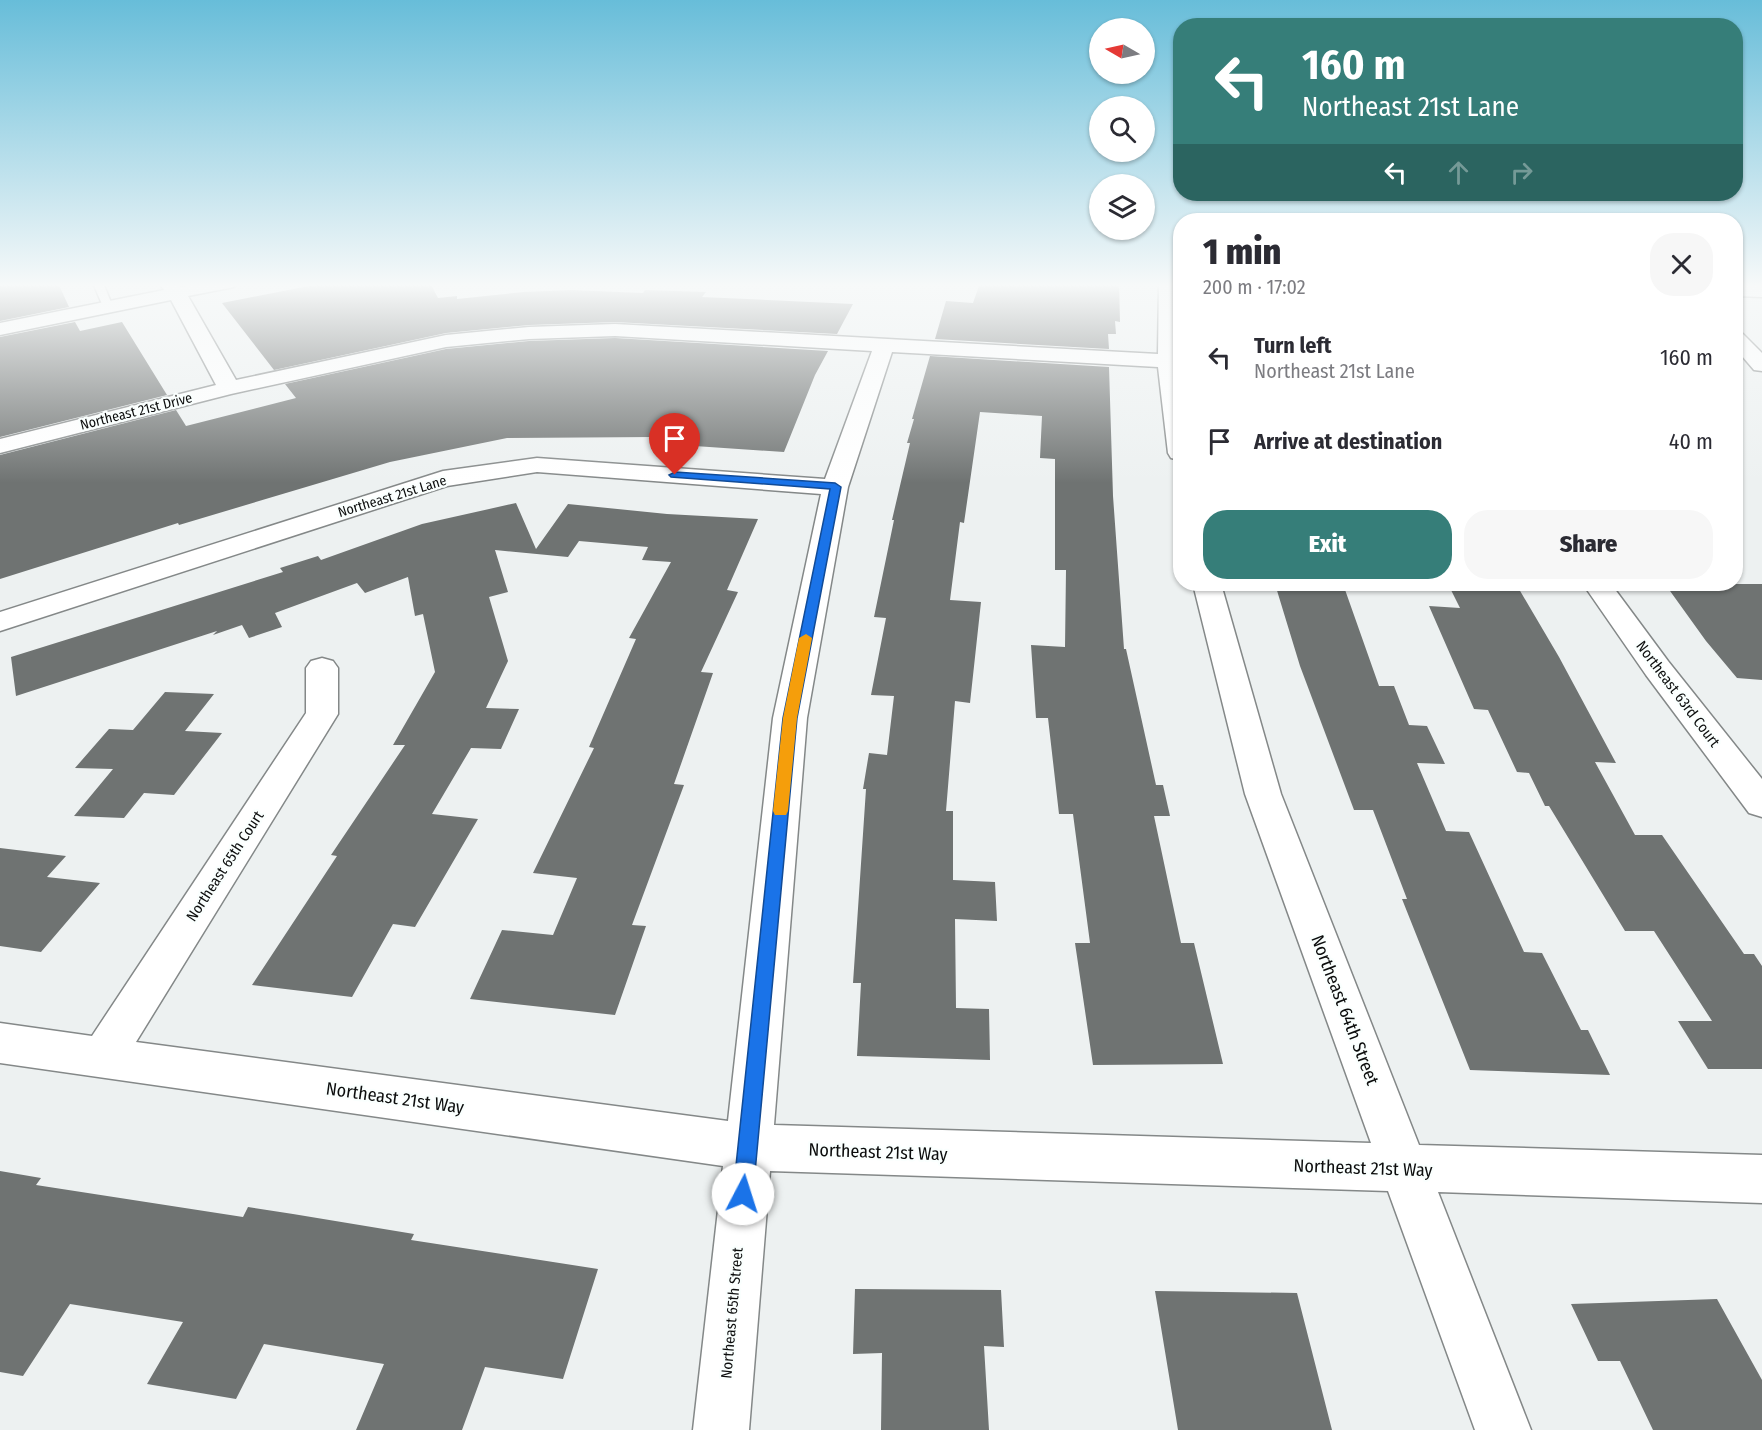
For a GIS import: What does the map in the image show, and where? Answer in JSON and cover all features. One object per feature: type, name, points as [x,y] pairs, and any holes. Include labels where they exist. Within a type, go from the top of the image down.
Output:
[{"type":"street","points":[[207,350],[229,388]]},
{"type":"street","name":"Northeast 21st Drive","points":[[0,446],[229,388],[406,350]]},
{"type":"street","name":"Northeast 65th Street","points":[[721,1430],[790,718],[835,487],[883,350]]},
{"type":"street","name":"Northeast 21st Drive","points":[[955,350],[1168,361]]},
{"type":"street","points":[[1168,350],[1173,399]]},
{"type":"street","points":[[1747,350],[1762,365]]},
{"type":"street","name":"Northeast 21st Lane","points":[[0,622],[443,479],[537,465],[835,487]]},
{"type":"street","name":"Northeast 64th Street","points":[[1209,591],[1263,794],[1503,1430]]},
{"type":"street","name":"Northeast 63rd Court","points":[[1602,591],[1762,804]]},
{"type":"street","name":"Northeast 65th Court","points":[[102,1058],[322,714],[322,668]]},
{"type":"street","name":"Northeast 21st Way","points":[[0,1043],[748,1147],[1762,1179]]},
{"type":"building","points":[[0,350],[139,350],[167,395],[0,437]]},
{"type":"building","points":[[258,350],[368,350],[274,370]]},
{"type":"building","points":[[443,350],[828,351],[815,375],[784,452],[651,443],[654,437],[507,438],[390,462],[179,525],[178,523],[0,579],[0,455],[176,410],[186,426],[296,398],[285,384]]},
{"type":"building","points":[[930,356],[1109,367],[1113,496],[1124,649],[1126,649],[1156,785],[1163,785],[1170,816],[1154,816],[1181,943],[1194,943],[1223,1064],[1093,1065],[1075,943],[1090,943],[1073,814],[1059,814],[1048,718],[1036,718],[1031,645],[1065,647],[1066,570],[1055,570],[1055,459],[1040,458],[1042,416],[980,412],[964,523],[960,522],[950,600],[981,602],[970,703],[955,701],[946,811],[953,811],[953,880],[995,882],[997,921],[955,919],[956,1008],[989,1009],[990,1060],[857,1056],[861,983],[853,983],[866,789],[863,789],[869,753],[887,755],[894,696],[871,695],[886,618],[874,617],[894,520],[892,520],[910,443],[907,443],[914,419],[912,419]]},
{"type":"building","points":[[516,503],[536,549],[568,504],[667,514],[758,519],[727,590],[738,592],[701,672],[713,673],[674,784],[684,785],[632,925],[646,926],[615,1015],[470,999],[502,930],[553,935],[577,878],[533,873],[594,748],[589,747],[636,639],[629,638],[671,562],[642,560],[648,547],[579,541],[568,557],[495,550],[508,592],[489,597],[508,661],[486,708],[519,709],[501,749],[471,748],[432,814],[478,819],[415,927],[393,924],[352,997],[252,985],[337,856],[331,855],[405,745],[393,745],[435,672],[423,614],[415,616],[408,577],[365,593],[357,583],[275,613],[282,627],[249,638],[242,625],[213,635],[217,631],[16,696],[11,657],[283,572],[280,568],[318,556],[321,560],[422,524]]},
{"type":"building","points":[[1743,584],[1762,584],[1762,680],[1737,678],[1706,641],[1670,591],[1743,591]]},
{"type":"building","points":[[1277,591],[1345,591],[1379,686],[1394,686],[1409,725],[1427,726],[1445,764],[1417,763],[1446,831],[1469,832],[1524,952],[1542,953],[1581,1030],[1588,1030],[1610,1075],[1470,1070],[1402,899],[1407,899],[1373,810],[1354,810],[1300,666]]},
{"type":"building","points":[[1452,591],[1520,591],[1559,657],[1616,763],[1595,762],[1635,835],[1662,835],[1744,954],[1754,954],[1762,966],[1762,1069],[1708,1069],[1678,1021],[1712,1021],[1654,931],[1625,931],[1549,806],[1545,806],[1529,773],[1517,772],[1488,710],[1474,709],[1429,606],[1460,608]]},
{"type":"building","points":[[165,692],[214,694],[185,731],[222,733],[174,795],[144,793],[124,818],[74,816],[113,769],[75,768],[109,729],[133,730]]},
{"type":"building","points":[[0,848],[66,856],[47,877],[100,883],[41,952],[0,946]]},
{"type":"building","points":[[0,1171],[41,1178],[36,1185],[243,1217],[248,1207],[414,1234],[411,1240],[598,1269],[563,1379],[485,1367],[462,1430],[356,1430],[384,1364],[264,1344],[236,1399],[147,1384],[183,1322],[70,1304],[23,1376],[0,1372]]},
{"type":"building","points":[[855,1289],[1001,1290],[1004,1347],[984,1346],[989,1430],[881,1430],[882,1353],[853,1354]]},
{"type":"building","points":[[1155,1291],[1297,1293],[1332,1430],[1178,1430]]},
{"type":"building","points":[[1717,1299],[1762,1380],[1762,1430],[1653,1430],[1620,1361],[1598,1361],[1571,1304]]},
{"type":"slow traffic","points":[[781,811],[790,718],[806,638]]},
{"type":"route","points":[[675,475],[835,487],[790,718],[743,1194]]}]
